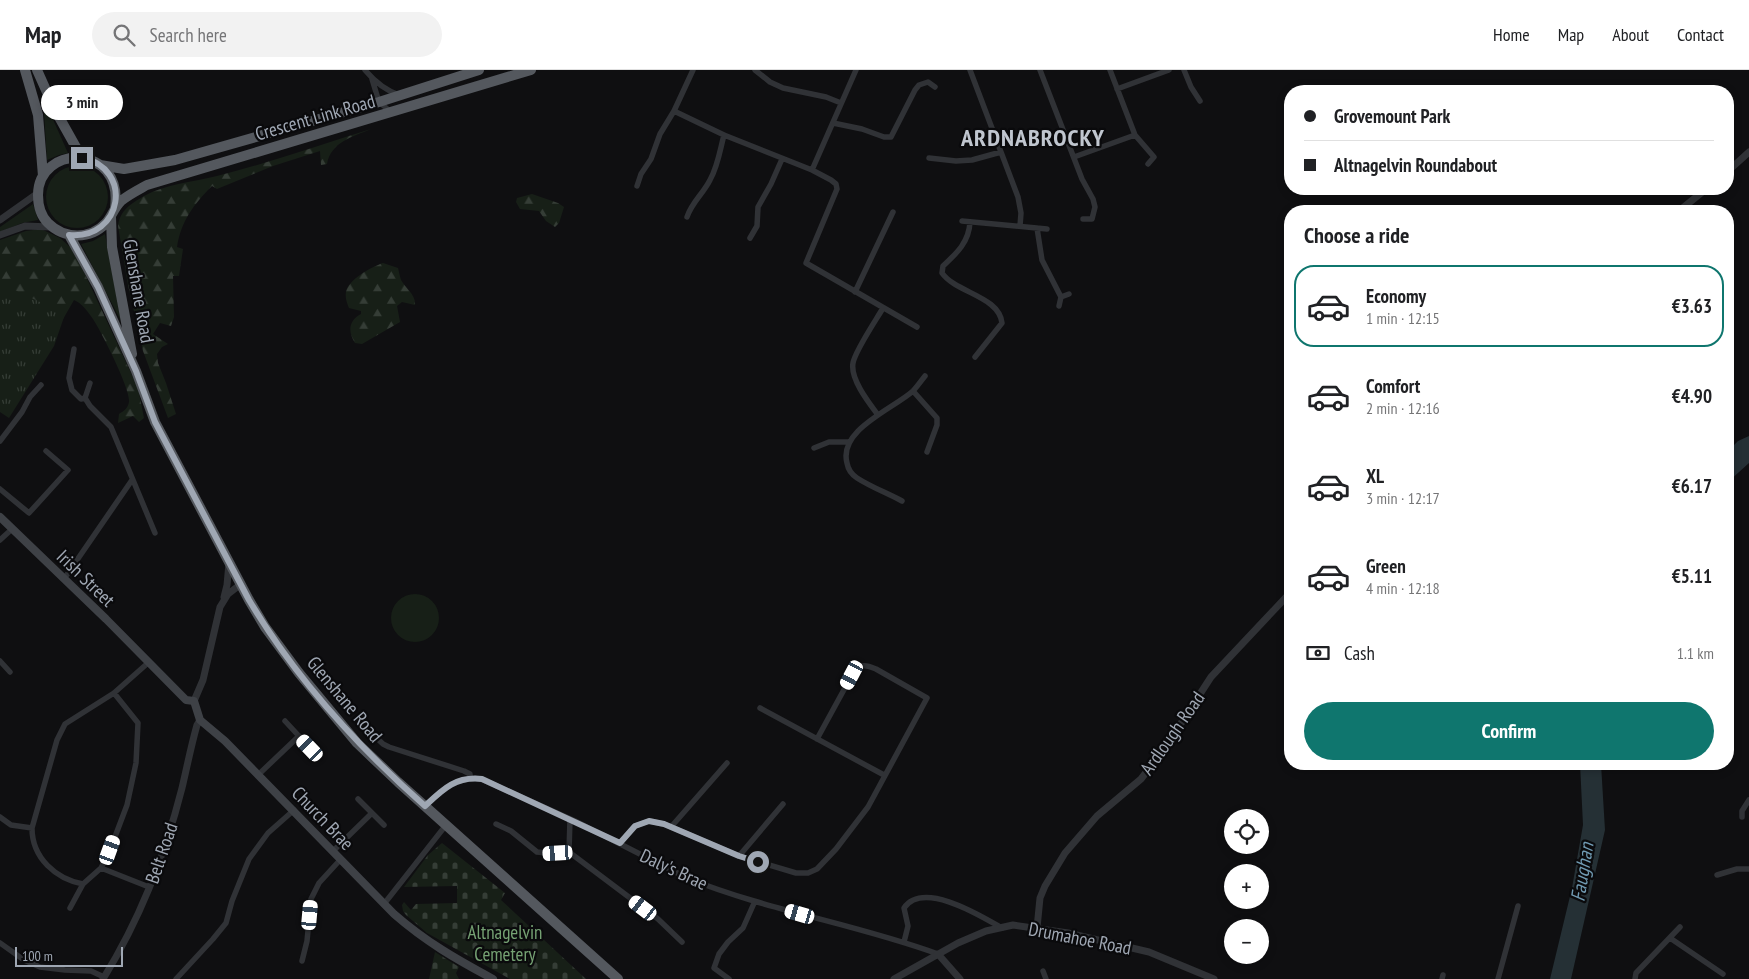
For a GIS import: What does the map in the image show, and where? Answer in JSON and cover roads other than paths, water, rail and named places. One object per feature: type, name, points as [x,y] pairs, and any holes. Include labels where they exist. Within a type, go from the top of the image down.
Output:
[{"type":"highway","points":[[25,70],[38,115],[43,176],[38,193],[40,212],[52,227],[69,235],[85,235],[106,223],[113,212],[116,196],[114,184],[109,173],[90,159],[69,158],[50,168],[43,176]]},
{"type":"highway","points":[[37,70],[54,108],[82,158]]},
{"type":"highway","name":"Crescent Link Road","points":[[100,165],[124,169],[175,160],[378,102],[479,70]]},
{"type":"highway","name":"Crescent Link Road","points":[[113,212],[123,200],[147,185],[164,179],[392,113],[531,70]]},
{"type":"highway","name":"Glenshane Road","points":[[113,212],[113,254],[136,371]]},
{"type":"highway","name":"Glenshane Road","points":[[69,235],[98,287],[136,371],[155,422],[265,627],[327,709],[371,757],[618,979]]},
{"type":"main road","name":"Irish Street","points":[[0,517],[149,662]]},
{"type":"main road","points":[[149,662],[186,700],[194,701],[200,720]]},
{"type":"main road","name":"Church Brae","points":[[200,720],[225,741],[334,851],[340,860],[419,936],[493,979]]},
{"type":"street","points":[[365,70],[372,79],[389,92],[399,95]]},
{"type":"street","points":[[637,186],[641,174],[651,159],[668,119],[674,111],[693,70]]},
{"type":"street","points":[[755,70],[770,82],[783,88],[841,102]]},
{"type":"street","points":[[812,170],[856,70]]},
{"type":"street","points":[[970,70],[1020,203],[1020,226]]},
{"type":"street","points":[[1040,70],[1082,179],[1093,199],[1095,207],[1092,219],[1083,219]]},
{"type":"street","points":[[1110,70],[1135,135],[1154,157],[1148,164]]},
{"type":"street","points":[[1118,89],[1169,70]]},
{"type":"street","points":[[1184,70],[1191,87],[1200,101]]},
{"type":"street","points":[[372,79],[378,102],[392,113]]},
{"type":"street","points":[[833,123],[862,129],[884,138],[891,137],[914,90],[919,85],[928,82],[935,87]]},
{"type":"street","points":[[674,111],[724,135],[812,170],[836,184],[837,189],[806,263],[917,327]]},
{"type":"street","points":[[688,217],[691,207],[714,173],[724,135]]},
{"type":"street","points":[[1074,157],[1135,135]]},
{"type":"street","points":[[937,158],[938,150]]},
{"type":"street","points":[[929,158],[972,160],[1001,152]]},
{"type":"street","points":[[1734,166],[1749,152]]},
{"type":"street","points":[[750,238],[757,226],[758,207],[782,159]]},
{"type":"street","points":[[0,220],[38,193]]},
{"type":"street","points":[[1686,205],[1699,195]]},
{"type":"street","points":[[855,292],[893,212]]},
{"type":"street","points":[[962,221],[1047,229]]},
{"type":"street","points":[[970,222],[970,232],[960,251],[943,266],[942,273],[947,280],[996,308],[1002,319],[1002,323],[975,357]]},
{"type":"street","points":[[0,235],[25,226],[52,227]]},
{"type":"street","points":[[1037,228],[1042,260],[1061,297],[1059,306]]},
{"type":"street","points":[[1061,297],[1069,294]]},
{"type":"street","points":[[878,415],[860,390],[854,375],[853,364],[883,308]]},
{"type":"street","points":[[74,349],[69,378],[72,390],[81,400],[85,398]]},
{"type":"street","points":[[902,501],[856,478],[848,470],[845,456],[848,442],[878,415],[913,391],[925,376]]},
{"type":"street","points":[[85,398],[90,383]]},
{"type":"street","points":[[0,441],[22,412],[30,397],[41,385]]},
{"type":"street","points":[[913,391],[937,418],[937,425],[927,452]]},
{"type":"street","points":[[85,398],[90,406],[111,426],[155,533]]},
{"type":"street","points":[[814,448],[829,442],[848,442]]},
{"type":"street","points":[[0,489],[28,513],[68,470],[46,451]]},
{"type":"street","points":[[64,579],[132,480]]},
{"type":"street","points":[[0,540],[12,529]]},
{"type":"street","points":[[194,701],[203,680],[217,618],[228,585],[230,563]]},
{"type":"street","points":[[223,600],[241,584]]},
{"type":"street","name":"Ardlough Road","points":[[1037,928],[1040,898],[1065,853],[1097,816],[1141,779],[1167,745],[1211,677],[1284,599]]},
{"type":"street","points":[[0,661],[10,672]]},
{"type":"street","points":[[83,884],[70,882],[44,863],[32,836],[32,828],[57,740],[65,724],[114,693],[149,662]]},
{"type":"street","points":[[620,843],[635,826],[649,821],[671,827],[739,856],[796,873],[808,873],[817,869],[824,863],[868,807],[927,698],[876,669],[868,666],[856,668],[817,739]]},
{"type":"street","points":[[70,908],[83,884],[101,868],[110,850],[127,805],[136,763],[138,723],[114,693]]},
{"type":"street","points":[[760,708],[884,775]]},
{"type":"street","name":"Belt Road","points":[[103,978],[134,922],[150,887],[182,789],[195,731],[200,720]]},
{"type":"street","points":[[285,721],[310,748]]},
{"type":"street","name":"Daly's Brae","points":[[362,724],[389,748],[464,771],[470,774],[470,778],[482,779],[570,819],[687,878],[755,901],[904,942],[938,954]]},
{"type":"street","points":[[258,775],[298,736]]},
{"type":"street","points":[[671,827],[727,763]]},
{"type":"street","points":[[425,806],[449,785],[470,778]]},
{"type":"street","points":[[358,799],[384,824]]},
{"type":"street","points":[[1742,818],[1742,811],[1749,800]]},
{"type":"street","points":[[739,856],[783,804]]},
{"type":"street","points":[[176,979],[226,923],[232,901],[249,858],[268,834],[294,810]]},
{"type":"street","points":[[334,851],[372,812]]},
{"type":"street","points":[[0,817],[11,825],[32,828]]},
{"type":"street","points":[[569,852],[570,819]]},
{"type":"street","points":[[496,824],[511,831],[537,852],[546,854],[569,852],[658,919],[682,942]]},
{"type":"street","points":[[384,904],[446,825]]},
{"type":"street","points":[[302,961],[307,941],[311,899],[319,883],[340,860]]},
{"type":"street","points":[[101,868],[150,887]]},
{"type":"street","points":[[1717,874],[1737,869],[1749,869]]},
{"type":"street","points":[[904,942],[908,926],[904,908],[908,903],[927,897],[939,898],[958,905],[1002,928]]},
{"type":"street","points":[[729,979],[714,968],[719,954],[728,942],[743,928],[755,901]]},
{"type":"street","points":[[1498,979],[1518,906]]},
{"type":"street","name":"Drumahoe Road","points":[[894,979],[958,943],[986,931],[1013,925],[1110,942],[1149,952],[1214,979]]},
{"type":"street","points":[[1635,979],[1636,973],[1680,927]]},
{"type":"street","points":[[1670,938],[1723,974]]},
{"type":"street","points":[[0,943],[24,960],[40,967],[91,971],[103,978]]},
{"type":"street","points":[[938,954],[960,979]]},
{"type":"street","points":[[1043,971],[1046,979]]},
{"type":"water","points":[[1749,436],[1749,463],[1734,477],[1734,445]]},
{"type":"water","name":"Faughan","points":[[1580,770],[1601,770],[1605,830],[1571,979],[1550,979],[1572,888],[1583,825]]},
{"type":"district","name":"ARDNABROCKY","points":[[1033,138]]},
{"type":"park label","name":"Altnagelvin Cemetery","points":[[505,943]]}]
